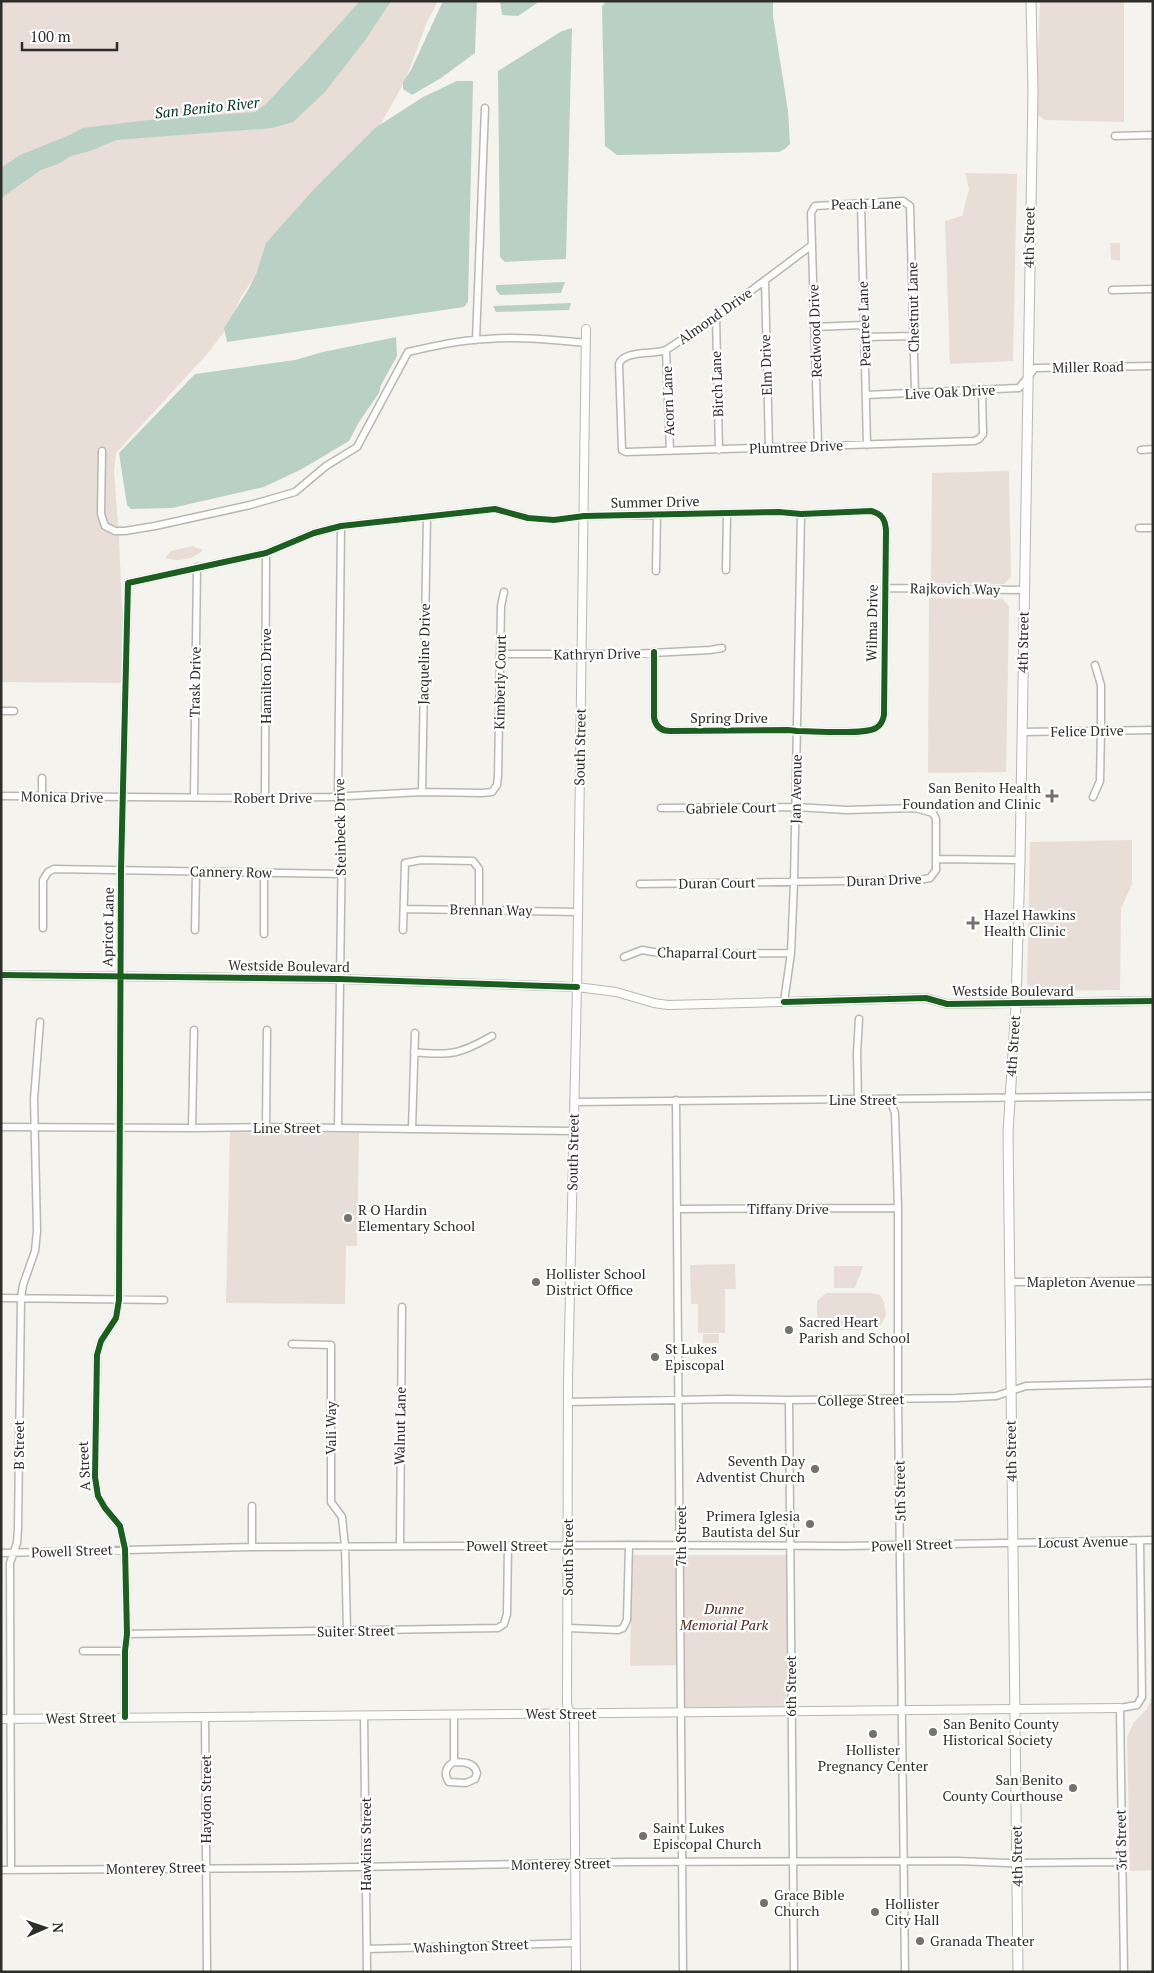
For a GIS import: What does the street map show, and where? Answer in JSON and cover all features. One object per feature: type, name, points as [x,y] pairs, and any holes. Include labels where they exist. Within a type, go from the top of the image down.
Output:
[{"type":"main road","name":"4th Street","points":[[1018,1972],[1008,1132],[1016,1005],[1020,860],[1033,92],[1031,1]]},
{"type":"street","points":[[476,340],[486,108]]},
{"type":"street","points":[[1115,136],[1153,135]]},
{"type":"street","name":"Peach Lane","points":[[811,216],[819,204],[906,202],[910,206],[911,221]]},
{"type":"street","name":"Peartree Lane","points":[[861,203],[867,445]]},
{"type":"street","name":"Redwood Drive","points":[[811,216],[818,446]]},
{"type":"street","name":"Chestnut Lane","points":[[911,221],[915,394]]},
{"type":"street","name":"Almond Drive","points":[[620,441],[620,361],[627,355],[666,350],[716,317],[812,245]]},
{"type":"street","name":"Elm Drive","points":[[765,281],[769,448]]},
{"type":"street","points":[[1112,290],[1153,289]]},
{"type":"street","name":"Birch Lane","points":[[716,317],[719,450]]},
{"type":"street","points":[[814,326],[864,325]]},
{"type":"street","name":"South Street","points":[[576,1972],[574,1714],[569,1711],[567,1704],[567,1545],[586,329]]},
{"type":"street","points":[[865,337],[914,336]]},
{"type":"street","points":[[102,451],[101,514],[106,526],[115,530],[125,531],[155,526],[250,505],[295,492],[326,466],[357,447],[408,352],[448,343],[508,338],[586,343]]},
{"type":"street","name":"Acorn Lane","points":[[666,350],[670,451]]},
{"type":"street","name":"Miller Road","points":[[1027,377],[1035,368],[1153,366]]},
{"type":"street","name":"Live Oak Drive","points":[[866,395],[1019,388],[1027,377]]},
{"type":"street","name":"Plumtree Drive","points":[[620,441],[621,448],[626,452],[958,442],[979,439],[983,434],[982,390]]},
{"type":"street","points":[[1141,450],[1153,449]]},
{"type":"street","name":"Summer Drive","points":[[128,583],[266,553],[314,533],[341,526],[495,509],[528,518],[554,520],[584,516],[779,512],[801,514],[871,511],[883,517]]},
{"type":"street","points":[[726,570],[727,513]]},
{"type":"street","name":"Jan Avenue","points":[[784,1002],[791,953],[794,882],[801,514]]},
{"type":"street","points":[[656,516],[656,571]]},
{"type":"street","name":"Jacqueline Drive","points":[[422,792],[427,517]]},
{"type":"street","name":"Wilma Drive","points":[[877,728],[883,721],[884,715],[886,530],[883,517]]},
{"type":"street","name":"Steinbeck Drive","points":[[338,1128],[342,836],[338,797],[341,526]]},
{"type":"street","points":[[1139,528],[1153,528]]},
{"type":"street","name":"Hamilton Drive","points":[[266,553],[266,798]]},
{"type":"street","name":"Trask Drive","points":[[194,797],[197,567]]},
{"type":"street","name":"Apricot Lane","points":[[119,1300],[121,870],[128,583]]},
{"type":"street","name":"Rajkovich Way","points":[[885,588],[1024,590]]},
{"type":"street","name":"Kimberly Court","points":[[498,772],[502,606],[504,592]]},
{"type":"street","name":"Kathryn Drive","points":[[501,654],[582,655],[722,648]]},
{"type":"street","name":"Spring Drive","points":[[654,652],[654,718],[656,725],[662,729],[670,731],[864,731],[877,728]]},
{"type":"street","points":[[1093,797],[1100,781],[1101,730],[1101,685],[1095,665]]},
{"type":"street","points":[[1,711],[14,711]]},
{"type":"street","name":"Felice Drive","points":[[1022,732],[1153,730]]},
{"type":"street","name":"Robert Drive","points":[[122,798],[338,797],[422,792],[490,792],[495,788],[498,772]]},
{"type":"street","points":[[42,778],[42,797]]},
{"type":"street","name":"Monica Drive","points":[[1,796],[122,798]]},
{"type":"street","name":"Gabriele Court","points":[[661,808],[796,807],[847,810],[915,808],[933,813],[936,818],[936,859]]},
{"type":"street","name":"Duran Drive","points":[[794,882],[919,880],[930,878],[936,870],[936,859],[1020,860]]},
{"type":"street","points":[[404,930],[403,886],[405,863],[421,860],[473,861],[479,869],[479,910]]},
{"type":"street","name":"Cannery Row","points":[[43,928],[43,880],[48,872],[54,869],[341,874]]},
{"type":"street","points":[[195,930],[196,871]]},
{"type":"street","points":[[264,872],[264,934]]},
{"type":"street","name":"Duran Court","points":[[640,884],[794,882]]},
{"type":"street","name":"Brennan Way","points":[[404,910],[577,912]]},
{"type":"street","name":"Chaparral Court","points":[[624,957],[642,950],[665,954],[791,953]]},
{"type":"street","name":"Westside Boulevard","points":[[1,975],[340,979],[577,987],[616,992],[668,1005],[926,998],[947,1004],[1016,1005],[1153,1001]]},
{"type":"street","points":[[858,1100],[857,1052],[859,1019]]},
{"type":"street","name":"B Street","points":[[11,1870],[12,1789],[6,1719],[10,1563],[17,1543],[18,1528],[23,1285],[35,1251],[35,1083],[40,1022]]},
{"type":"street","points":[[192,1128],[194,1030]]},
{"type":"street","points":[[266,1127],[267,1030]]},
{"type":"street","points":[[412,1129],[415,1033]]},
{"type":"street","points":[[414,1052],[451,1054],[473,1047],[492,1036]]},
{"type":"street","name":"Line Street","points":[[574,1102],[1153,1096]]},
{"type":"street","name":"7th Street","points":[[676,1100],[680,1401],[680,1712],[683,1972]]},
{"type":"street","name":"5th Street","points":[[890,1100],[895,1113],[898,1208],[898,1400],[905,1972]]},
{"type":"street","name":"Line Street","points":[[1,1127],[266,1127],[573,1131]]},
{"type":"street","name":"Tiffany Drive","points":[[678,1209],[898,1208]]},
{"type":"street","name":"Mapleton Avenue","points":[[1010,1282],[1153,1282]]},
{"type":"street","points":[[1,1298],[164,1300]]},
{"type":"street","name":"A Street","points":[[119,1300],[116,1318],[101,1341],[97,1355],[95,1477],[98,1496],[120,1526],[126,1549],[127,1634],[125,1651],[125,1717]]},
{"type":"street","name":"Walnut Lane","points":[[400,1545],[402,1307]]},
{"type":"street","name":"Vali Way","points":[[292,1344],[331,1345],[331,1502],[342,1517],[345,1546]]},
{"type":"street","name":"College Street","points":[[568,1402],[727,1399],[898,1400],[992,1397],[1026,1386],[1153,1383]]},
{"type":"street","name":"6th Street","points":[[789,1400],[794,1972]]},
{"type":"street","points":[[252,1506],[252,1547]]},
{"type":"street","name":"Locust Avenue","points":[[1013,1543],[1153,1540]]},
{"type":"street","points":[[1120,1708],[1137,1705],[1142,1697],[1140,1541]]},
{"type":"street","name":"Powell Street","points":[[1,1553],[400,1545],[791,1546],[1013,1543]]},
{"type":"street","points":[[568,1628],[618,1630],[623,1628],[627,1620],[629,1545]]},
{"type":"street","points":[[345,1546],[347,1630]]},
{"type":"street","name":"Suiter Street","points":[[127,1634],[488,1629],[501,1627],[506,1622],[507,1614],[508,1546]]},
{"type":"street","points":[[83,1651],[125,1651]]},
{"type":"street","name":"West Street","points":[[6,1719],[1120,1708]]},
{"type":"street","name":"3rd Street","points":[[1120,1708],[1124,1972]]},
{"type":"street","points":[[454,1715],[454,1762]]},
{"type":"street","name":"Hawkins Street","points":[[364,1716],[367,1972]]},
{"type":"street","name":"Haydon Street","points":[[205,1717],[207,1972]]},
{"type":"street","points":[[454,1762],[468,1763],[474,1766],[477,1773],[475,1779],[466,1783],[449,1782],[446,1778],[446,1770],[454,1762]]},
{"type":"street","name":"Monterey Street","points":[[1,1870],[682,1862],[1122,1862]]},
{"type":"street","name":"Washington Street","points":[[367,1949],[576,1943]]},
{"type":"green space","points":[[1,1],[438,1],[427,22],[405,81],[379,127],[283,235],[241,297],[227,328],[208,353],[116,453],[114,471],[119,536],[125,683],[1,682]]},
{"type":"green space","points":[[1040,1],[1124,1],[1124,122],[1045,120],[1036,114]]},
{"type":"green space","points":[[965,173],[1017,174],[1013,361],[950,364],[945,221],[962,216],[969,189]]},
{"type":"green space","points":[[1110,243],[1120,243],[1120,261],[1111,259]]},
{"type":"green space","points":[[1009,471],[1011,577],[1004,584],[931,583],[932,473]]},
{"type":"green space","points":[[192,546],[203,550],[185,559],[165,558],[171,551]]},
{"type":"green space","points":[[929,598],[1003,599],[1009,607],[1006,772],[928,773]]},
{"type":"green space","points":[[1132,840],[1132,884],[1121,909],[1120,990],[1033,991],[1027,984],[1030,842]]},
{"type":"green space","points":[[230,1132],[359,1133],[357,1246],[346,1246],[345,1304],[226,1303]]},
{"type":"green space","points":[[735,1264],[736,1289],[725,1289],[725,1333],[698,1333],[698,1304],[691,1304],[690,1265]]},
{"type":"green space","points":[[834,1266],[863,1266],[855,1288],[834,1288]]},
{"type":"green space","points":[[826,1293],[870,1293],[880,1295],[884,1302],[886,1315],[880,1327],[870,1330],[825,1330],[817,1322],[817,1301]]},
{"type":"green space","points":[[703,1334],[719,1334],[719,1343],[703,1343]]},
{"type":"green space","name":"Dunne Memorial Park","points":[[632,1555],[786,1555],[788,1708],[684,1710],[684,1665],[630,1666]]},
{"type":"green space","points":[[1153,1695],[1153,1870],[1130,1871],[1127,1737],[1134,1722],[1147,1709]]},
{"type":"shaded area","points":[[360,1],[391,1],[366,39],[325,92],[293,122],[272,128],[116,140],[90,151],[71,156],[58,164],[41,170],[1,198],[1,168],[20,155],[83,128],[148,120],[255,112],[267,103]]},
{"type":"shaded area","points":[[443,1],[477,1],[475,53],[441,78],[412,95],[403,89],[403,82],[411,70]]},
{"type":"shaded area","points":[[500,1],[540,1],[518,16],[502,15]]},
{"type":"shaded area","points":[[607,1],[773,1],[773,16],[788,111],[790,144],[779,152],[617,155],[605,146],[602,6]]},
{"type":"shaded area","points":[[572,28],[566,259],[505,262],[500,257],[498,71],[562,31]]},
{"type":"shaded area","points":[[457,81],[473,81],[468,302],[464,307],[227,342],[224,328],[257,272],[266,243],[314,189],[375,128],[423,97]]},
{"type":"shaded area","points":[[565,282],[561,293],[500,295],[496,290],[496,285]]},
{"type":"shaded area","points":[[571,303],[569,310],[496,312],[493,306]]},
{"type":"shaded area","points":[[396,337],[397,356],[381,385],[379,393],[359,422],[349,441],[302,469],[264,487],[172,508],[131,509],[127,505],[119,453],[195,374],[295,360],[323,352]]},
{"type":"cycle path","points":[[125,1717],[125,1651],[127,1634],[125,1549],[120,1526],[98,1496],[95,1477],[97,1355],[101,1341],[116,1318],[119,1300],[121,870],[128,583],[266,553],[314,533],[341,526],[495,509],[528,518],[554,520],[584,516],[779,512],[801,514],[871,511],[880,515],[884,520],[886,530],[884,715],[881,723],[876,728],[851,732],[664,730],[658,726],[654,718],[654,652]]},
{"type":"cycle path","points":[[1,975],[339,979],[577,987]]},
{"type":"cycle path","points":[[784,1002],[926,998],[947,1004],[1153,1001]]},
{"type":"place","name":"San Benito Health Foundation and Clinic","points":[[1052,796]]},
{"type":"place","name":"Hazel Hawkins Health Clinic","points":[[973,923]]},
{"type":"place","name":"R O Hardin Elementary School","points":[[348,1218]]},
{"type":"place","name":"Hollister School District Office","points":[[536,1282]]},
{"type":"place","name":"Sacred Heart Parish and School","points":[[789,1330]]},
{"type":"place","name":"St Lukes Episcopal","points":[[655,1357]]},
{"type":"place","name":"Seventh Day Adventist Church","points":[[815,1469]]},
{"type":"place","name":"Primera Iglesia Bautista del Sur","points":[[810,1524]]},
{"type":"place","name":"San Benito County Historical Society","points":[[933,1732]]},
{"type":"place","name":"Hollister Pregnancy Center","points":[[873,1734]]},
{"type":"place","name":"San Benito County Courthouse","points":[[1073,1788]]},
{"type":"place","name":"Saint Lukes Episcopal Church","points":[[643,1836]]},
{"type":"place","name":"Grace Bible Church","points":[[764,1903]]},
{"type":"place","name":"Hollister City Hall","points":[[875,1912]]},
{"type":"place","name":"Granada Theater","points":[[920,1941]]},
{"type":"water label","name":"San Benito River","points":[[207,108]]}]
